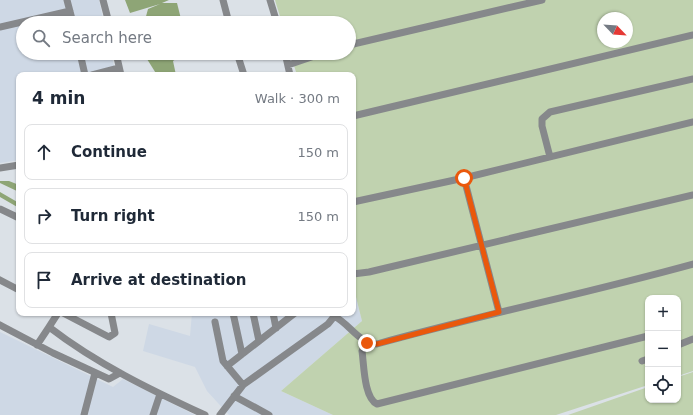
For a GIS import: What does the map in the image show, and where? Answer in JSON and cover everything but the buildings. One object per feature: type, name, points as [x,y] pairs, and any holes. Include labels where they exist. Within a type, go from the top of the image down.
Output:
[{"type":"street","points":[[67,0],[71,16]]},
{"type":"street","points":[[103,0],[107,16]]},
{"type":"street","points":[[223,0],[227,16]]},
{"type":"street","points":[[270,0],[275,16]]},
{"type":"street","points":[[356,43],[542,0]]},
{"type":"street","points":[[53,16],[70,11]]},
{"type":"street","points":[[0,27],[16,24]]},
{"type":"street","points":[[356,115],[693,35]]},
{"type":"street","points":[[82,60],[84,72]]},
{"type":"street","points":[[117,60],[120,72]]},
{"type":"street","points":[[239,60],[243,72]]},
{"type":"street","points":[[287,60],[289,72]]},
{"type":"street","points":[[288,65],[303,60]]},
{"type":"street","points":[[550,157],[542,126],[542,119],[550,112],[693,79]]},
{"type":"street","points":[[356,201],[464,178],[693,122]]},
{"type":"street","points":[[0,168],[16,165]]},
{"type":"street","points":[[464,178],[499,312]]},
{"type":"street","points":[[356,274],[482,247],[693,195]]},
{"type":"street","points":[[0,209],[16,217]]},
{"type":"street","points":[[337,316],[367,343],[377,344],[499,312],[627,282],[693,264]]},
{"type":"street","points":[[0,280],[16,288]]},
{"type":"street","points":[[37,345],[56,316]]},
{"type":"street","points":[[69,316],[109,337],[115,333],[112,316]]},
{"type":"street","points":[[234,316],[242,354]]},
{"type":"street","points":[[254,316],[259,341]]},
{"type":"street","points":[[274,316],[276,328]]},
{"type":"street","points":[[227,366],[290,316]]},
{"type":"street","points":[[220,415],[243,384],[328,324],[335,316]]},
{"type":"street","points":[[215,322],[223,361],[243,384]]},
{"type":"street","points":[[0,325],[37,345],[109,379],[120,373]]},
{"type":"street","points":[[49,327],[77,348],[120,373],[205,415]]},
{"type":"street","points":[[367,343],[362,351],[368,396],[377,404],[645,337]]},
{"type":"street","points":[[681,342],[693,339]]},
{"type":"street","points":[[84,415],[95,373]]},
{"type":"street","points":[[153,415],[160,394]]},
{"type":"street","points":[[234,396],[269,415]]},
{"type":"shaded area","points":[[0,0],[99,0],[102,16],[16,16],[16,60],[113,60],[115,72],[16,72],[16,160],[0,163]]},
{"type":"shaded area","points":[[356,297],[362,321],[281,391],[333,415],[229,415],[207,391],[195,367],[143,351],[149,324],[190,336],[192,316],[356,316]]},
{"type":"shaded area","points":[[0,332],[113,387],[123,379],[195,415],[0,415]]},
{"type":"green space","points":[[125,0],[169,0],[162,3],[177,3],[180,16],[146,16],[148,9],[160,4],[130,13]]},
{"type":"green space","points":[[275,0],[693,0],[693,371],[681,375],[681,295],[645,295],[645,386],[556,415],[333,415],[281,391],[362,321],[356,297],[356,72],[296,72],[292,60],[356,60],[356,16],[280,16]]},
{"type":"green space","points":[[148,60],[174,60],[173,61],[175,72],[155,72]]},
{"type":"green space","points":[[0,181],[9,181],[16,184],[16,191],[0,183]]},
{"type":"green space","points":[[0,192],[16,201],[16,206],[0,197]]},
{"type":"green space","points":[[693,372],[693,415],[568,415],[645,388],[645,403],[681,403],[681,376]]},
{"type":"route","points":[[367,343],[377,344],[422,331],[437,330],[499,312],[464,178]]}]
